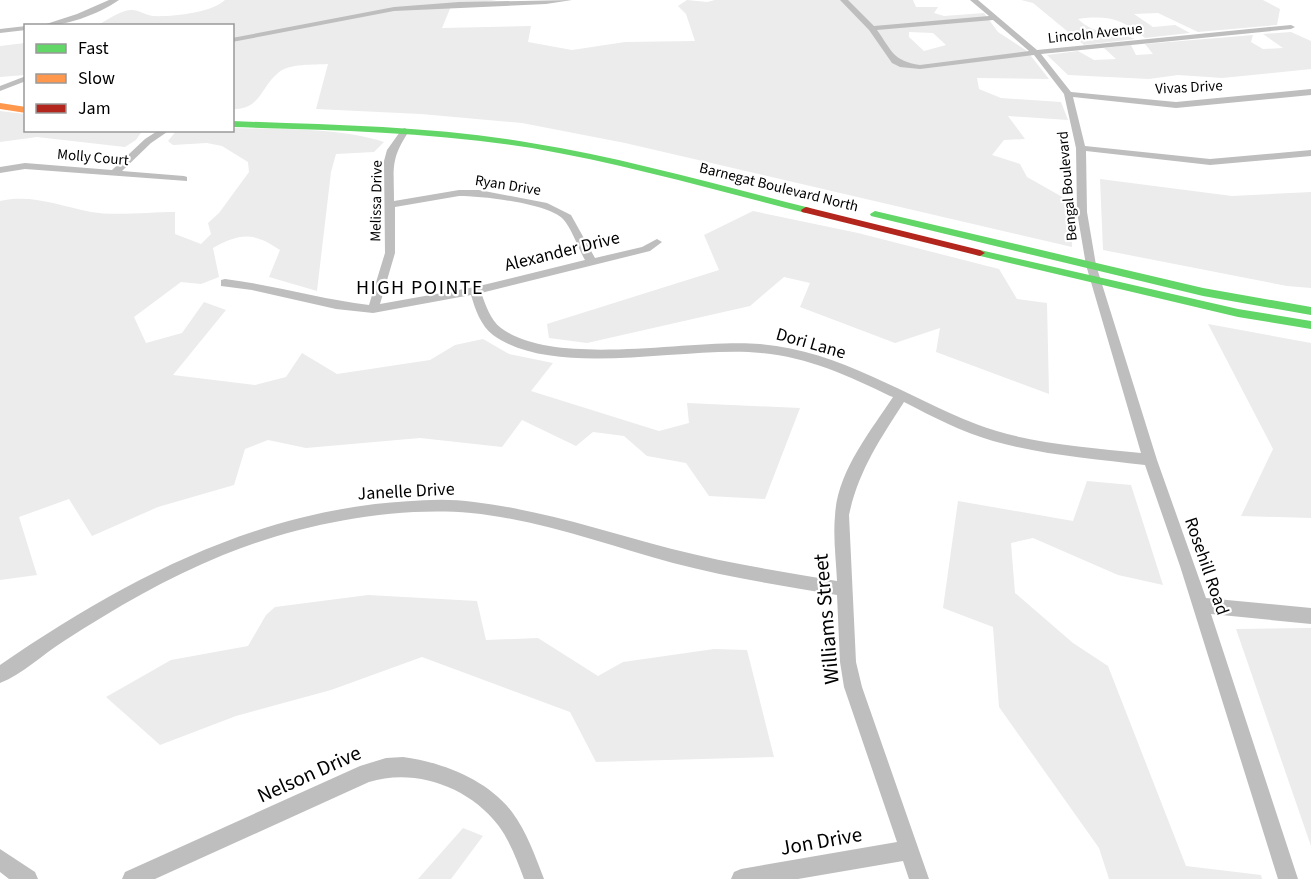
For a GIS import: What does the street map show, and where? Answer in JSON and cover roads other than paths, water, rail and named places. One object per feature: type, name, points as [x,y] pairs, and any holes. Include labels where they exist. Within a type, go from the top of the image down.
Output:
[{"type":"street","points":[[50,24],[80,16],[115,0]]},
{"type":"street","points":[[234,40],[394,9],[474,2],[568,0]]},
{"type":"street","points":[[844,0],[872,28],[995,18]]},
{"type":"street","name":"Bengal Boulevard","points":[[974,0],[1036,53],[1068,94],[1082,148],[1082,212],[1091,265]]},
{"type":"street","name":"Lincoln Avenue","points":[[872,28],[893,59],[903,65],[920,67],[1291,27]]},
{"type":"street","points":[[0,31],[24,28]]},
{"type":"street","points":[[0,79],[24,78]]},
{"type":"street","points":[[0,89],[24,79]]},
{"type":"street","name":"Vivas Drive","points":[[1068,94],[1162,105],[1311,92]]},
{"type":"street","points":[[0,96],[24,100]]},
{"type":"street","points":[[0,106],[24,110]]},
{"type":"street","name":"Barnegat Boulevard North","points":[[234,115],[404,121],[490,130],[577,143],[1203,292],[1311,311]]},
{"type":"street","name":"Barnegat Boulevard North","points":[[234,124],[405,131],[485,139],[572,153],[1098,282],[1238,313],[1311,325]]},
{"type":"street","name":"Melissa Drive","points":[[374,309],[390,253],[389,161],[392,150],[405,131]]},
{"type":"street","points":[[148,141],[153,132]]},
{"type":"street","points":[[115,173],[148,141],[163,132]]},
{"type":"street","points":[[1082,148],[1210,162],[1311,153]]},
{"type":"street","name":"Molly Court","points":[[0,170],[25,166],[184,179]]},
{"type":"street","name":"Ryan Drive","points":[[389,205],[479,193],[543,205],[567,217],[592,262]]},
{"type":"street","name":"Alexander Drive","points":[[225,283],[252,286],[336,305],[374,309],[474,291],[646,249],[657,242]]},
{"type":"street","name":"Rosehill Road","points":[[1091,265],[1150,460],[1200,604],[1288,879]]},
{"type":"street","name":"Dori Lane","points":[[474,291],[485,317],[497,332],[521,344],[569,351],[633,353],[760,348],[832,365],[972,428],[1002,439],[1150,460]]},
{"type":"street","name":"Williams Street","points":[[901,396],[854,470],[845,492],[842,516],[848,662],[853,687],[919,879]]},
{"type":"street","name":"Janelle Drive","points":[[0,675],[49,640],[109,602],[189,561],[256,535],[369,510],[469,507],[539,520],[698,562],[764,576],[845,589]]},
{"type":"street","points":[[1200,604],[1311,616]]},
{"type":"street","name":"Nelson Drive","points":[[132,879],[367,773],[391,766],[413,769],[460,782],[484,796],[503,816],[519,841],[534,879]]},
{"type":"street","name":"Jon Drive","points":[[741,879],[909,850]]},
{"type":"street","points":[[0,859],[28,879]]},
{"type":"district","name":"HIGH POINTE","points":[[420,287]]}]
